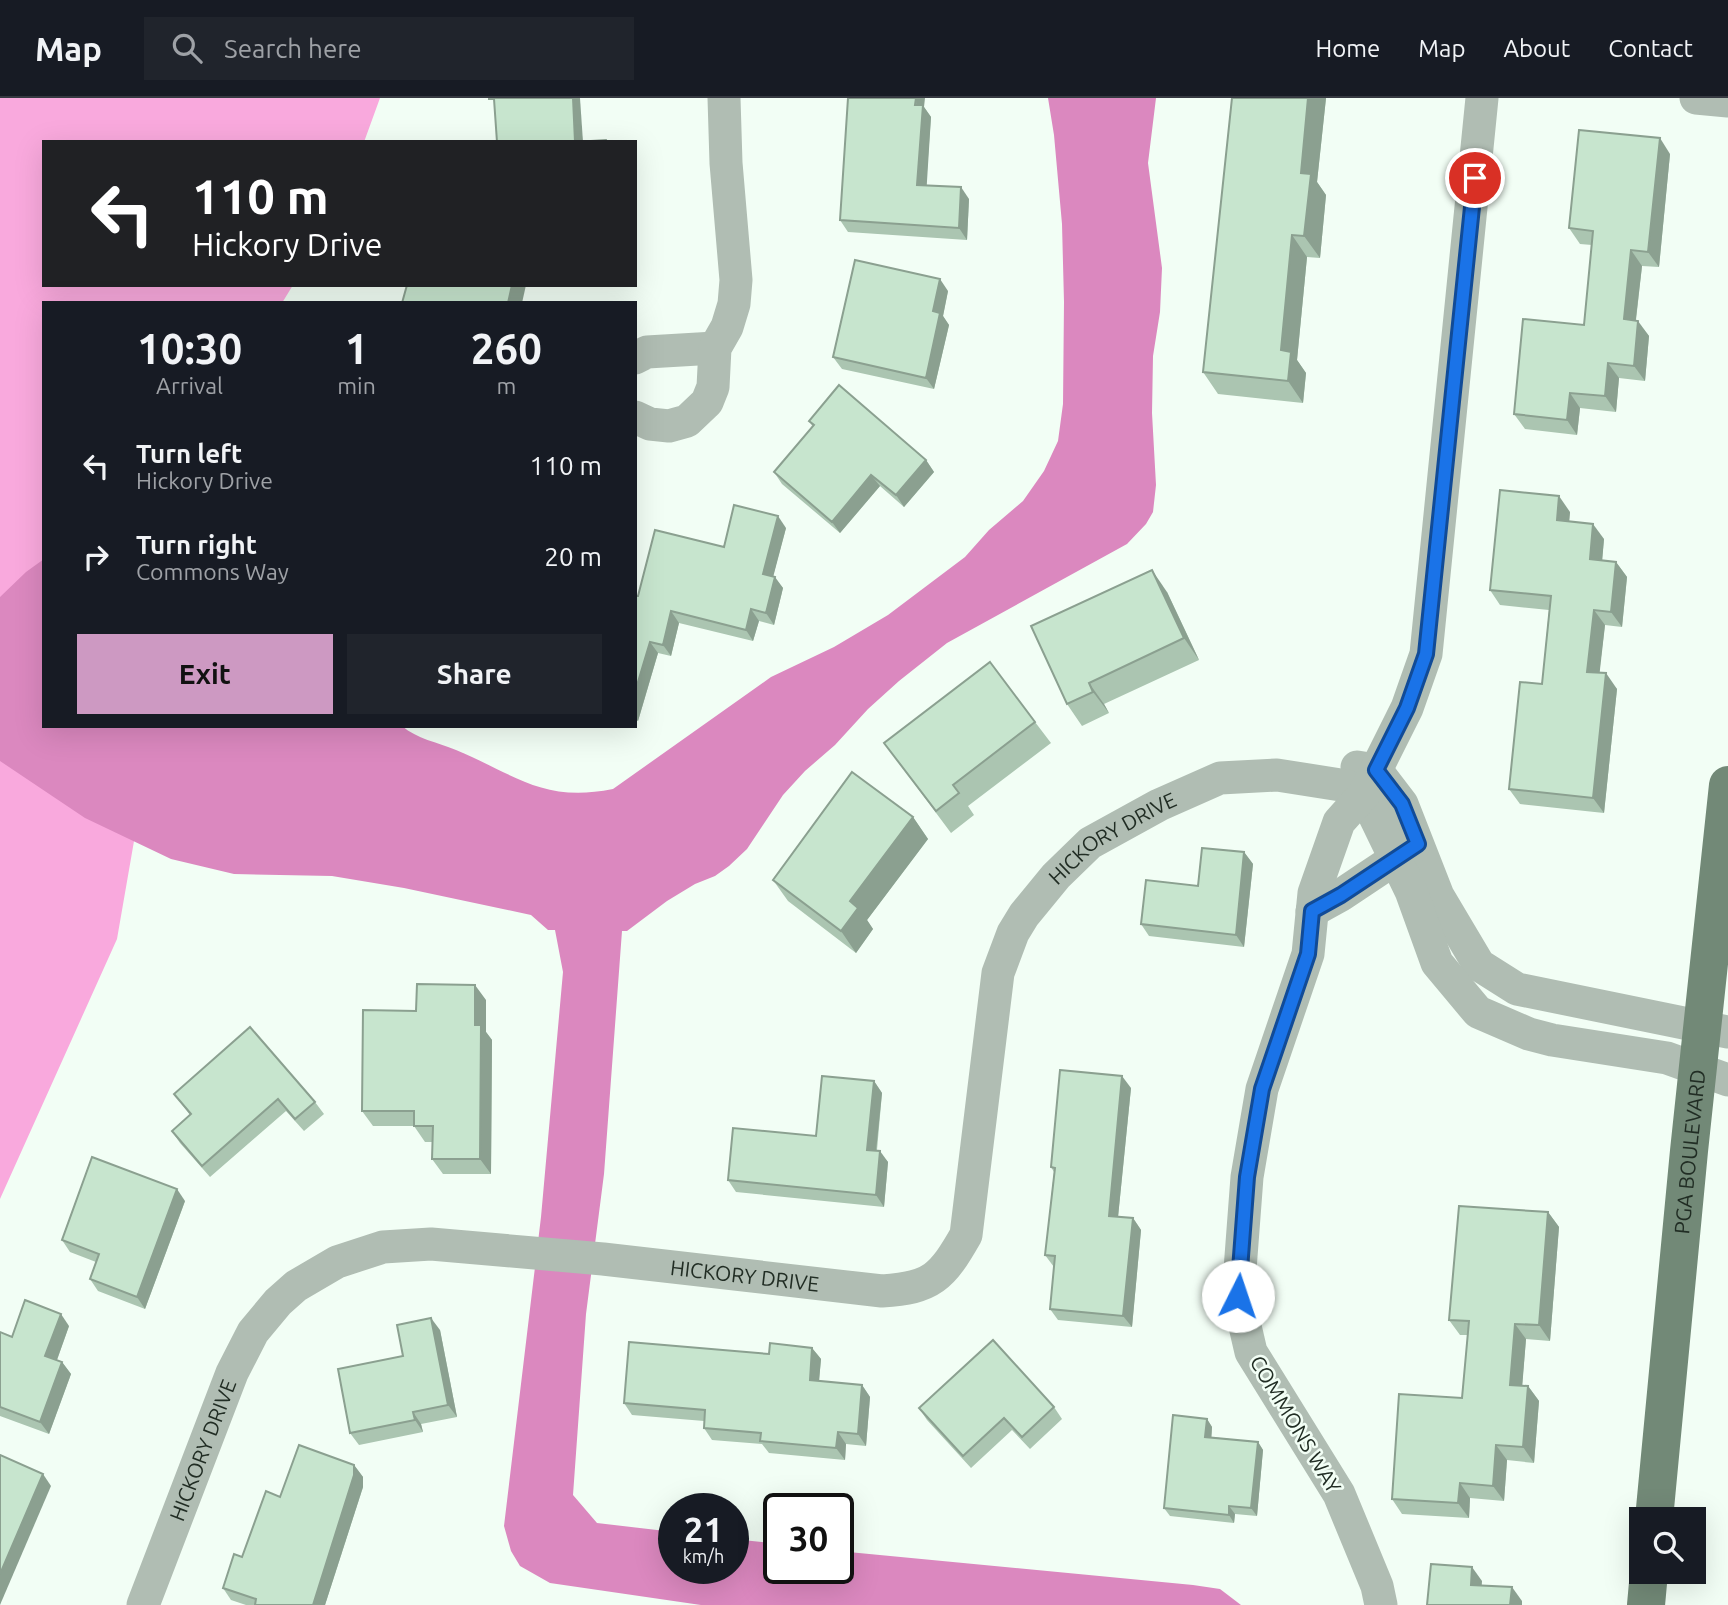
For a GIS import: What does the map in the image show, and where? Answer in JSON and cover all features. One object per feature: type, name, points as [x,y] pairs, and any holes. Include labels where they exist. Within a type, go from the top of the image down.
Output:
[{"type":"main road","name":"PGA BOULEVARD","points":[[1656,1507],[1713,1073],[1728,785]]},
{"type":"main road","points":[[1646,1605],[1648,1584]]},
{"type":"street","points":[[637,418],[650,424],[670,426],[687,421],[707,402],[713,387],[715,348],[727,327],[734,304],[736,280],[726,163],[724,98]]},
{"type":"street","name":"COMMONS WAY","points":[[1381,1605],[1377,1586],[1339,1494],[1251,1352],[1238,1296],[1247,1177],[1262,1089],[1308,954],[1314,893],[1339,822],[1370,782],[1407,708],[1426,654],[1482,98]]},
{"type":"street","points":[[1696,98],[1728,101]]},
{"type":"street","points":[[637,357],[647,352],[715,348]]},
{"type":"street","name":"HICKORY DRIVE","points":[[143,1605],[232,1373],[253,1332],[278,1302],[296,1286],[337,1262],[383,1247],[431,1244],[603,1259],[882,1291],[906,1290],[929,1281],[948,1267],[966,1235],[998,973],[1013,933],[1056,876],[1090,843],[1159,806],[1220,778],[1277,775],[1347,786],[1370,782]]},
{"type":"street","points":[[1370,782],[1406,851],[1438,896],[1479,965],[1517,989],[1715,1029]]},
{"type":"street","points":[[1312,911],[1341,895],[1406,851]]},
{"type":"street","points":[[1406,851],[1411,891],[1437,963],[1478,1012],[1529,1034],[1552,1040],[1667,1058],[1713,1073]]},
{"type":"shaded area","points":[[0,98],[380,98],[365,140],[42,140],[42,287],[292,287],[283,301],[42,301],[42,728],[154,728],[117,939],[0,1199]]},
{"type":"shaded area","points":[[1048,98],[1156,98],[1148,163],[1162,268],[1160,312],[1153,356],[1152,413],[1156,485],[1153,512],[1146,524],[1127,544],[947,643],[899,681],[805,771],[783,795],[747,849],[729,866],[667,901],[627,931],[622,931],[604,1174],[586,1314],[573,1495],[597,1523],[658,1530],[658,1584],[749,1584],[749,1541],[763,1542],[763,1584],[854,1584],[854,1553],[1193,1585],[1220,1589],[1241,1605],[701,1605],[550,1583],[520,1566],[511,1551],[504,1526],[541,1217],[563,972],[555,930],[548,930],[531,915],[404,888],[332,876],[234,874],[171,859],[85,818],[0,761],[0,597],[42,560],[42,728],[405,728],[514,777],[548,789],[589,792],[613,789],[771,677],[834,647],[888,615],[965,557],[989,530],[1023,501],[1044,471],[1058,441],[1063,404],[1062,224]]},
{"type":"building","points":[[573,98],[575,140],[497,140],[494,99],[489,99]]},
{"type":"building","points":[[848,98],[916,98],[915,105],[923,105],[917,185],[961,187],[959,228],[840,220]]},
{"type":"building","points":[[1232,98],[1308,98],[1301,173],[1311,174],[1304,236],[1292,235],[1281,350],[1291,352],[1288,381],[1203,372]]},
{"type":"building","points":[[1579,130],[1660,138],[1648,252],[1631,250],[1624,319],[1638,321],[1634,366],[1608,363],[1605,396],[1570,393],[1567,420],[1514,414],[1523,319],[1584,325],[1593,231],[1569,228]]},
{"type":"building","points":[[855,260],[940,279],[933,311],[940,313],[926,378],[833,357]]},
{"type":"building","points":[[406,287],[512,287],[508,301],[403,301]]},
{"type":"building","points":[[839,385],[926,460],[896,495],[871,475],[832,522],[774,472],[814,425],[809,421]]},
{"type":"building","points":[[1500,490],[1559,496],[1557,520],[1593,524],[1590,559],[1616,562],[1611,612],[1594,610],[1587,672],[1606,673],[1593,798],[1509,789],[1520,682],[1542,684],[1551,596],[1490,590]]},
{"type":"building","points":[[734,505],[778,516],[763,574],[775,577],[766,613],[751,609],[746,630],[671,611],[663,645],[650,642],[637,685],[637,596],[655,530],[724,547]]},
{"type":"building","points":[[1152,570],[1184,638],[1089,683],[1093,692],[1067,704],[1031,626]]},
{"type":"building","points":[[990,662],[1035,722],[953,785],[959,793],[936,811],[884,743]]},
{"type":"building","points":[[852,772],[913,817],[850,901],[858,908],[841,931],[773,880]]},
{"type":"building","points":[[1202,848],[1244,852],[1236,935],[1141,924],[1146,880],[1198,886]]},
{"type":"building","points":[[417,984],[475,985],[475,1025],[481,1025],[480,1159],[432,1159],[433,1126],[414,1126],[414,1111],[362,1111],[363,1010],[416,1011]]},
{"type":"building","points":[[250,1027],[315,1102],[295,1119],[278,1099],[202,1166],[172,1131],[191,1114],[174,1094]]},
{"type":"building","points":[[1060,1070],[1122,1076],[1109,1216],[1133,1218],[1123,1316],[1050,1309],[1055,1256],[1045,1255],[1055,1168],[1051,1167]]},
{"type":"building","points":[[822,1076],[874,1081],[867,1150],[880,1151],[876,1195],[728,1180],[733,1128],[816,1136]]},
{"type":"building","points":[[92,1157],[177,1189],[137,1297],[90,1279],[99,1254],[62,1240]]},
{"type":"building","points":[[1459,1206],[1548,1212],[1539,1325],[1515,1324],[1510,1385],[1528,1386],[1523,1447],[1496,1445],[1493,1486],[1460,1483],[1458,1503],[1392,1499],[1399,1394],[1462,1398],[1469,1321],[1449,1320]]},
{"type":"building","points":[[25,1300],[61,1314],[45,1356],[62,1362],[40,1422],[0,1407],[0,1332],[12,1337]]},
{"type":"building","points":[[431,1318],[448,1405],[413,1412],[415,1420],[350,1433],[338,1369],[403,1356],[397,1325]]},
{"type":"building","points":[[993,1340],[1054,1407],[1022,1437],[1004,1418],[963,1456],[919,1408]]},
{"type":"building","points":[[629,1342],[769,1354],[770,1343],[812,1348],[810,1380],[862,1385],[858,1434],[838,1432],[836,1448],[760,1441],[761,1433],[704,1428],[705,1410],[624,1403]]},
{"type":"building","points":[[1173,1415],[1207,1419],[1205,1437],[1258,1442],[1251,1508],[1229,1506],[1229,1515],[1164,1508]]},
{"type":"building","points":[[299,1445],[354,1465],[354,1475],[313,1605],[255,1605],[256,1599],[223,1588],[234,1554],[242,1557],[266,1491],[280,1497]]},
{"type":"building","points":[[0,1455],[43,1474],[0,1574]]},
{"type":"building","points":[[1431,1564],[1472,1567],[1471,1585],[1512,1587],[1510,1605],[1427,1605]]},
{"type":"route","points":[[1238,1296],[1247,1177],[1262,1089],[1308,954],[1312,911],[1418,844],[1402,804],[1376,770],[1407,708],[1426,654],[1475,178]]}]
